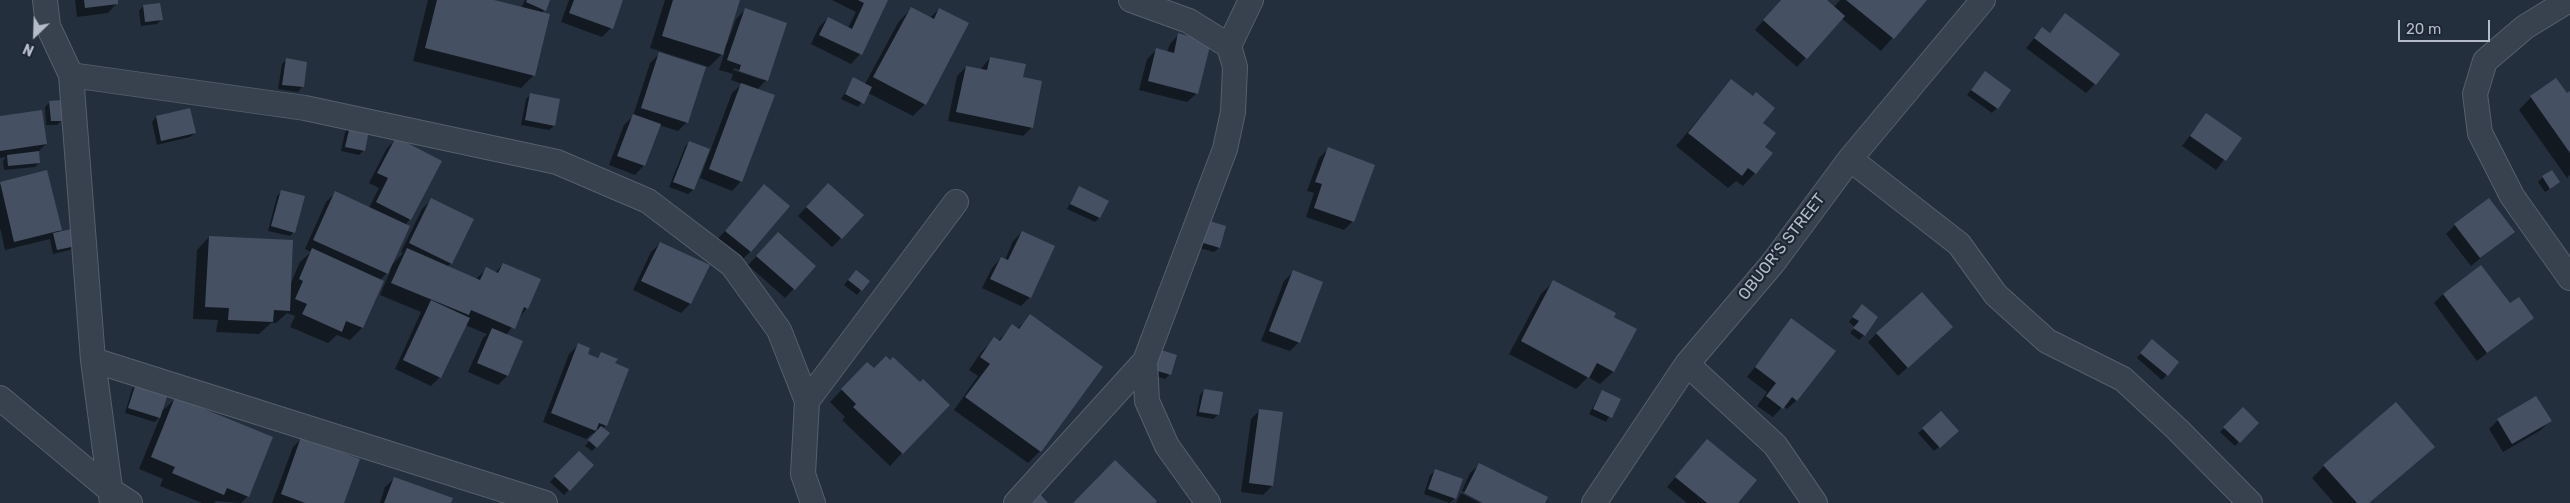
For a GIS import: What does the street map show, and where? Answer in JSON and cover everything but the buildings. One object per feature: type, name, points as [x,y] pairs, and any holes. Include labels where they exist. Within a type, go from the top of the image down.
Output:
[{"type":"street","points":[[45,0],[48,26],[71,75],[93,360],[111,496]]},
{"type":"street","points":[[1131,0],[1189,21],[1229,46]]},
{"type":"street","points":[[1016,503],[1145,361],[1225,149],[1233,112],[1235,67],[1229,46],[1250,0]]},
{"type":"street","name":"OBUOR’S STREET","points":[[1594,503],[1687,364],[1773,263],[1850,159],[1983,0]]},
{"type":"street","points":[[2570,0],[2525,27],[2485,61],[2475,94],[2480,133],[2512,196],[2570,278]]},
{"type":"street","points":[[71,75],[305,108],[557,162],[648,201],[732,265],[779,330],[806,400],[803,474],[812,503]]},
{"type":"street","points":[[1850,159],[1959,244],[1996,295],[2047,341],[2123,379],[2177,429],[2250,503]]},
{"type":"street","points":[[806,400],[956,202]]},
{"type":"street","points":[[93,360],[545,503]]},
{"type":"street","points":[[1145,361],[1147,401],[1167,446],[1208,503]]},
{"type":"street","points":[[1687,364],[1775,445],[1815,503]]},
{"type":"street","points":[[0,398],[111,496],[130,503]]}]
